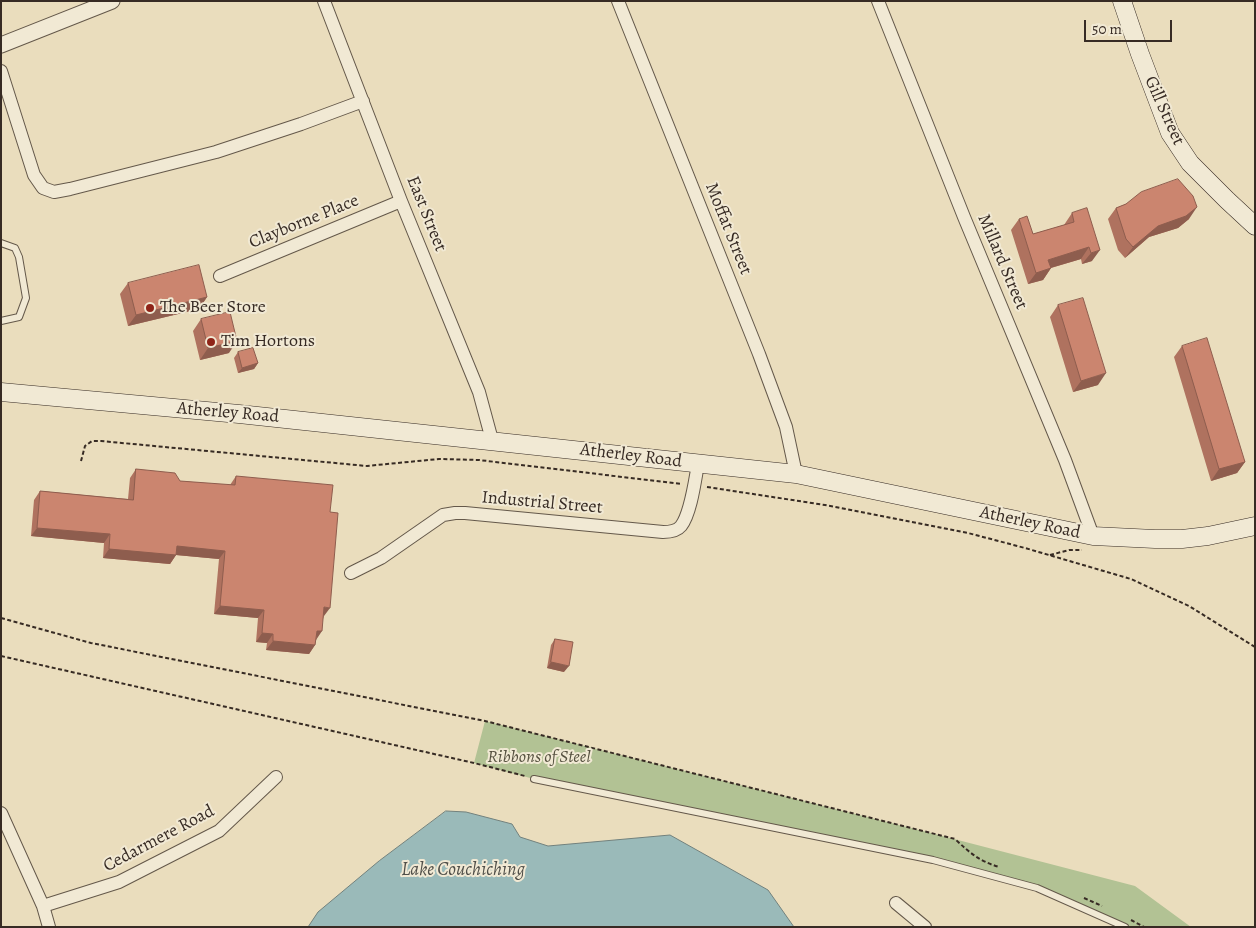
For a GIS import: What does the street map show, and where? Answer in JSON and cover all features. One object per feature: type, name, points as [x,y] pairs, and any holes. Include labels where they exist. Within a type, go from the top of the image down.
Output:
[{"type":"main road","name":"Gill Street","points":[[1122,1],[1170,133],[1190,163],[1255,226]]},
{"type":"main road","name":"Atherley Road","points":[[1,392],[492,440],[796,474],[1093,536],[1155,539],[1182,538],[1208,536],[1255,526]]},
{"type":"street","points":[[1,45],[112,1]]},
{"type":"street","name":"East Street","points":[[324,1],[401,201],[480,392],[492,440]]},
{"type":"street","name":"Moffat Street","points":[[618,1],[759,354],[786,427],[796,474]]},
{"type":"street","name":"Millard Street","points":[[878,1],[964,217],[1065,460],[1093,536]]},
{"type":"street","points":[[1,71],[34,175],[43,188],[54,192],[102,182],[216,152],[301,124],[362,101]]},
{"type":"street","name":"Clayborne Place","points":[[220,276],[401,201]]},
{"type":"street","name":"Industrial Street","points":[[351,574],[381,558],[443,515],[455,513],[672,532],[680,527],[689,508],[698,464]]},
{"type":"street","name":"Cedarmere Road","points":[[43,906],[119,882],[219,831],[276,778]]},
{"type":"street","points":[[1,813],[43,906],[49,927]]},
{"type":"street","points":[[896,903],[925,927]]},
{"type":"lane","points":[[1,243],[15,248],[19,257],[26,298],[19,317],[1,321]]},
{"type":"lane","points":[[534,779],[933,860],[1037,888],[1125,927]]},
{"type":"path","points":[[81,461],[85,446],[92,441],[367,466],[439,459],[479,460],[694,486],[826,505],[968,533],[1131,579],[1189,606],[1255,647]]},
{"type":"path","points":[[1,618],[92,643],[485,721],[954,840]]},
{"type":"path","points":[[1,656],[474,763],[534,779]]},
{"type":"green space","name":"Ribbons of Steel","points":[[485,721],[1135,886],[1191,927],[1125,927],[1037,888],[933,860],[534,779],[474,763]]},
{"type":"water","name":"Lake Couchiching","points":[[446,811],[466,812],[512,824],[520,837],[548,846],[670,835],[768,890],[794,927],[308,927],[318,912],[379,861]]},
{"type":"building","points":[[1178,179],[1193,196],[1197,207],[1186,216],[1158,226],[1133,247],[1126,239],[1116,208],[1126,204],[1141,192]]},
{"type":"building","points":[[1087,208],[1100,250],[1091,253],[1089,247],[1048,260],[1051,268],[1036,273],[1019,219],[1027,216],[1033,234],[1074,222],[1072,213]]},
{"type":"building","points":[[199,265],[207,297],[136,315],[128,283]]},
{"type":"building","points":[[1083,298],[1106,373],[1081,381],[1058,305]]},
{"type":"building","points":[[230,312],[237,341],[208,348],[201,319]]},
{"type":"building","points":[[1207,338],[1245,462],[1219,469],[1182,346]]},
{"type":"building","points":[[253,348],[258,363],[242,368],[238,352]]},
{"type":"building","points":[[136,469],[175,473],[180,481],[235,485],[236,476],[333,485],[330,512],[338,513],[330,608],[324,607],[322,631],[317,631],[315,645],[273,641],[273,634],[262,633],[264,610],[220,606],[225,551],[177,546],[176,555],[109,549],[110,534],[37,528],[40,491],[133,500]]},
{"type":"building","points":[[555,639],[573,642],[569,666],[551,662]]},
{"type":"place","name":"The Beer Store","points":[[150,308]]},
{"type":"place","name":"Tim Hortons","points":[[211,342]]}]
